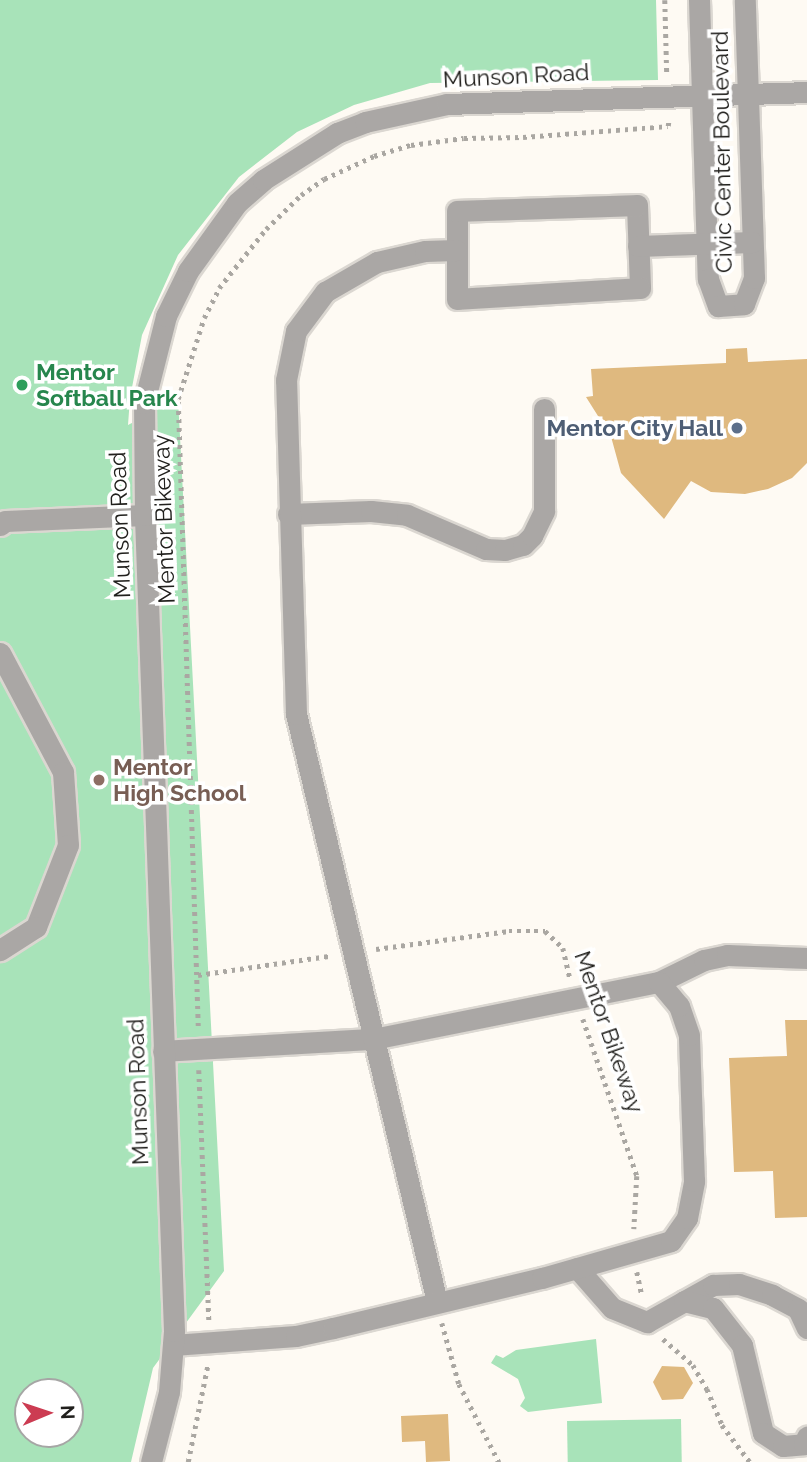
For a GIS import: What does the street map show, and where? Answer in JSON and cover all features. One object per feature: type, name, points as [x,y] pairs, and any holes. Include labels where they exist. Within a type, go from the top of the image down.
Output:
[{"type":"street","name":"Civic Center Boulevard","points":[[699,0],[708,279],[719,306],[744,304],[754,278],[745,0]]},
{"type":"street","name":"Munson Road","points":[[150,1462],[167,1405],[173,1345],[145,515],[144,403],[166,316],[188,271],[237,203],[262,180],[337,133],[406,111],[447,104],[807,92]]},
{"type":"street","points":[[637,205],[638,246],[640,288],[457,299],[457,211],[637,205]]},
{"type":"street","points":[[638,246],[752,242]]},
{"type":"street","points":[[437,1302],[296,714],[286,380],[296,331],[325,292],[377,262],[425,251],[456,250]]},
{"type":"street","points":[[288,514],[371,511],[407,515],[486,549],[505,550],[523,545],[532,536],[544,511],[544,409]]},
{"type":"street","points":[[0,525],[5,521],[145,515]]},
{"type":"street","points":[[0,653],[64,772],[68,845],[36,927],[0,950]]},
{"type":"street","points":[[163,1051],[373,1039],[659,982],[704,960],[727,955],[807,957]]},
{"type":"street","points":[[173,1345],[296,1336],[577,1268],[671,1241],[687,1218],[694,1181],[689,1035],[679,1006],[659,982]]},
{"type":"street","points":[[577,1268],[611,1308],[647,1322],[713,1285],[739,1284],[772,1295],[798,1309],[807,1328]]},
{"type":"street","points":[[684,1301],[713,1308],[742,1345],[763,1433],[783,1446],[804,1444],[807,1437]]},
{"type":"path","points":[[665,0],[667,79]]},
{"type":"path","name":"Mentor Bikeway","points":[[188,1462],[205,1384],[210,1341],[178,399],[204,318],[219,288],[265,229],[324,179],[374,156],[411,145],[464,138],[523,137],[668,126],[668,118]]},
{"type":"path","name":"Mentor Bikeway","points":[[198,975],[509,931],[545,931],[563,948],[575,999],[637,1176],[634,1253],[647,1322]]},
{"type":"path","points":[[437,1302],[447,1350],[459,1384],[499,1462]]},
{"type":"path","points":[[647,1322],[693,1366],[707,1389],[722,1425],[750,1462]]},
{"type":"green space","name":"Mentor High School","points":[[0,0],[656,0],[658,80],[430,83],[354,105],[297,132],[239,177],[178,255],[142,335],[130,398],[128,425],[178,399],[224,1271],[153,1368],[131,1462],[0,1462]]},
{"type":"green space","points":[[596,1339],[602,1403],[528,1412],[520,1406],[525,1398],[518,1379],[491,1363],[496,1355],[503,1358],[516,1350]]},
{"type":"green space","points":[[681,1419],[682,1462],[568,1462],[567,1421]]},
{"type":"building","points":[[747,348],[748,362],[807,359],[807,463],[792,478],[768,489],[745,494],[711,492],[691,481],[664,519],[621,473],[607,422],[598,416],[586,397],[593,396],[591,369],[726,363],[726,349]]},
{"type":"building","points":[[785,1020],[807,1020],[807,1217],[775,1218],[773,1171],[734,1172],[729,1058],[787,1056]]},
{"type":"building","points":[[662,1366],[684,1367],[693,1383],[683,1399],[662,1400],[653,1382]]},
{"type":"building","points":[[448,1414],[450,1461],[426,1462],[425,1441],[402,1442],[401,1416]]},
{"type":"place","name":"Mentor Softball Park","points":[[22,385]]},
{"type":"place","name":"Mentor City Hall","points":[[737,428]]},
{"type":"place","name":"Mentor High School","points":[[99,780]]}]
